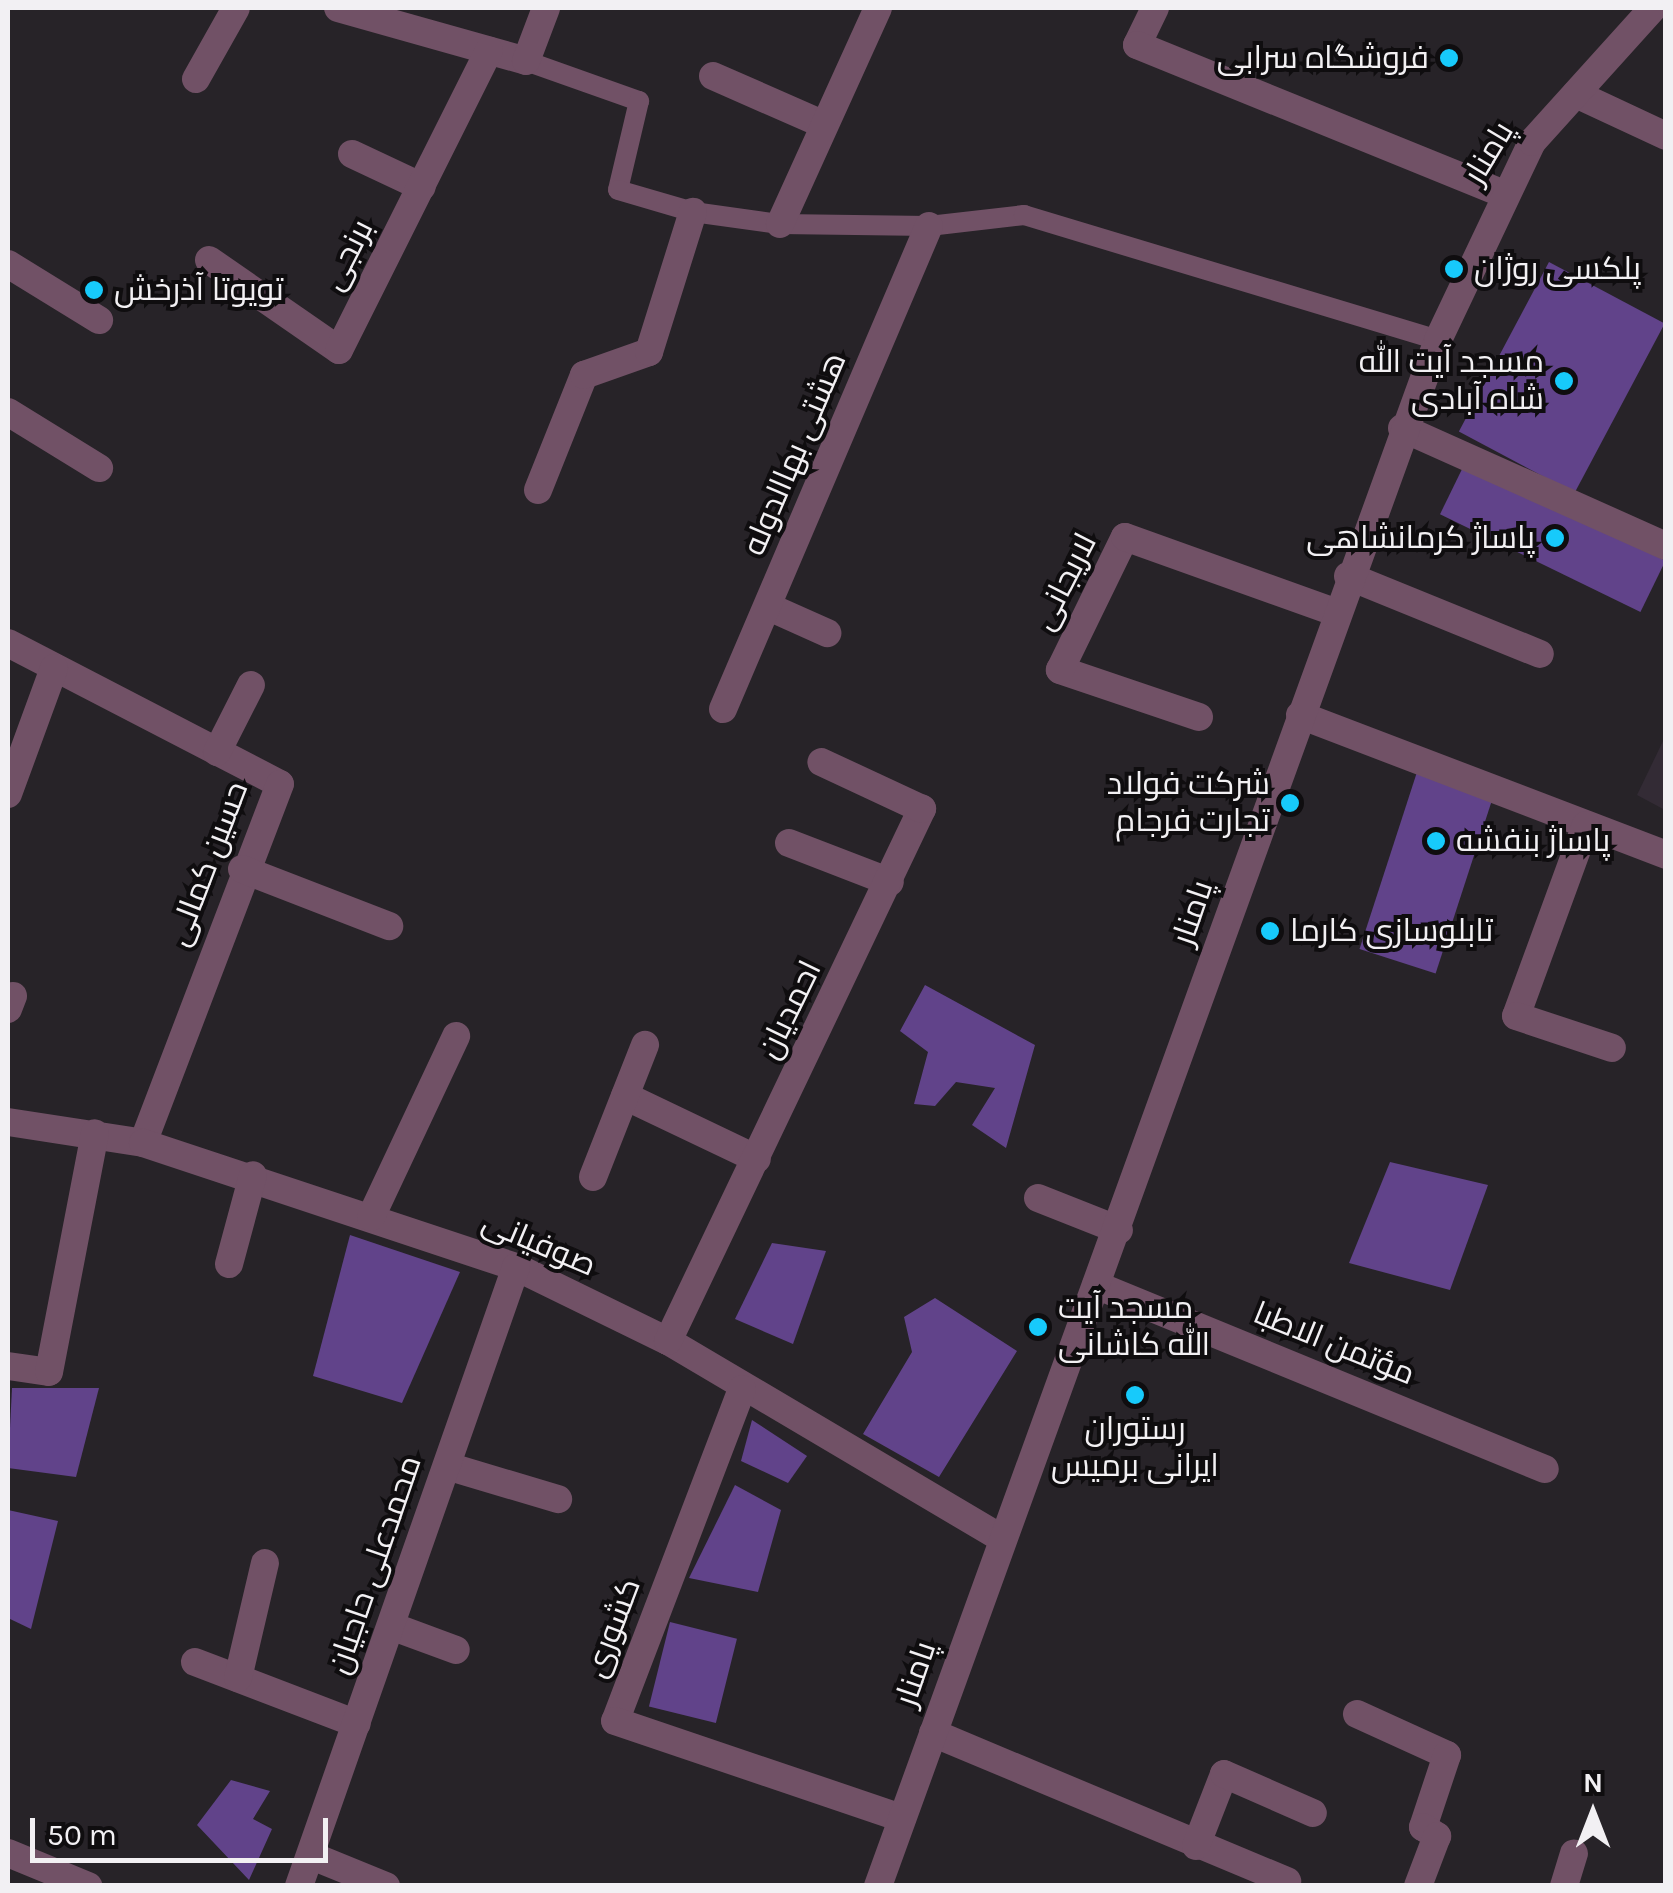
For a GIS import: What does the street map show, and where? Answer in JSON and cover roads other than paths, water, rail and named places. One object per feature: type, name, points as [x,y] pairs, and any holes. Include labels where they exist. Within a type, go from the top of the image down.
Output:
[{"type":"street","points":[[196,79],[236,8]]},
{"type":"street","points":[[338,8],[389,15],[526,61],[546,8]]},
{"type":"street","points":[[780,224],[820,123],[878,8]]},
{"type":"street","points":[[1155,8],[1137,44],[1504,194]]},
{"type":"street","name":"پامنار","points":[[878,1886],[1000,1537],[1119,1230],[1348,576],[1438,340],[1532,142],[1654,8]]},
{"type":"street","name":"برنجی","points":[[209,260],[338,350],[489,50]]},
{"type":"street","points":[[712,76],[820,123]]},
{"type":"street","points":[[1576,94],[1666,136]]},
{"type":"street","points":[[352,154],[422,188]]},
{"type":"street","points":[[538,490],[584,375],[650,352],[692,212]]},
{"type":"street","name":"هشتی بهاالدوله","points":[[723,709],[929,226]]},
{"type":"street","points":[[8,264],[100,320]]},
{"type":"street","points":[[8,412],[100,468]]},
{"type":"street","points":[[1402,428],[1666,546]]},
{"type":"street","name":"لاریجانی","points":[[1199,717],[1060,670],[1125,537],[1335,612]]},
{"type":"street","points":[[1348,576],[1540,654]]},
{"type":"street","points":[[769,608],[828,633]]},
{"type":"street","name":"حسین کمالی","points":[[8,644],[280,784],[242,869],[142,1143]]},
{"type":"street","points":[[8,794],[54,668]]},
{"type":"street","points":[[216,752],[250,685]]},
{"type":"street","points":[[1300,715],[1666,855]]},
{"type":"street","name":"احمدیان","points":[[668,1341],[922,808],[821,762]]},
{"type":"street","points":[[1586,825],[1516,1016],[1612,1048]]},
{"type":"street","points":[[789,843],[890,882]]},
{"type":"street","points":[[242,869],[389,926]]},
{"type":"street","points":[[371,1218],[456,1036]]},
{"type":"street","points":[[593,1177],[644,1045]]},
{"type":"street","points":[[624,1096],[757,1158]]},
{"type":"street","name":"صوفیانی","points":[[8,1122],[142,1143],[253,1175],[516,1267],[668,1341],[742,1390],[1000,1537]]},
{"type":"street","points":[[8,1366],[49,1372],[94,1134]]},
{"type":"street","points":[[229,1264],[253,1175]]},
{"type":"street","points":[[1038,1198],[1119,1230]]},
{"type":"street","name":"محمدعلی حاجیان","points":[[298,1886],[312,1856],[516,1267]]},
{"type":"street","name":"مؤتمن الاطبا","points":[[1096,1285],[1545,1469]]},
{"type":"street","name":"کشوری","points":[[742,1390],[616,1721],[902,1818]]},
{"type":"street","points":[[447,1466],[558,1498]]},
{"type":"street","points":[[238,1678],[265,1564]]},
{"type":"street","points":[[392,1626],[456,1650]]},
{"type":"street","points":[[196,1662],[358,1724]]},
{"type":"street","points":[[1358,1714],[1447,1754],[1423,1827],[1437,1836],[1418,1886]]},
{"type":"street","points":[[933,1733],[1287,1881]]},
{"type":"street","points":[[1196,1846],[1224,1774],[1313,1813]]},
{"type":"street","points":[[8,1853],[88,1886]]},
{"type":"street","points":[[1564,1886],[1574,1854]]},
{"type":"street","points":[[312,1856],[386,1886]]},
{"type":"lane","points":[[526,61],[639,102],[618,190],[692,212],[780,224],[929,226],[1024,214],[1438,340]]},
{"type":"place","name":"فروشگاه سرابی","points":[[1449,58]]},
{"type":"place","name":"پلکسی روژان","points":[[1454,269]]},
{"type":"place","name":"تویوتا آذرخش","points":[[94,290]]},
{"type":"place","name":"مسجد آیت الله شاه آبادی","points":[[1564,381]]},
{"type":"place","name":"پاساژ کرمانشاهی","points":[[1555,538]]},
{"type":"place","name":"شرکت فولاد تجارت فرجام","points":[[1290,803]]},
{"type":"place","name":"پاساژ بنفشه","points":[[1436,841]]},
{"type":"place","name":"تابلوسازی کارما","points":[[1270,931]]},
{"type":"place","name":"مسجد آیت الله کاشانی","points":[[1038,1327]]},
{"type":"place","name":"رستوران ایرانی برمیس","points":[[1135,1395]]}]
